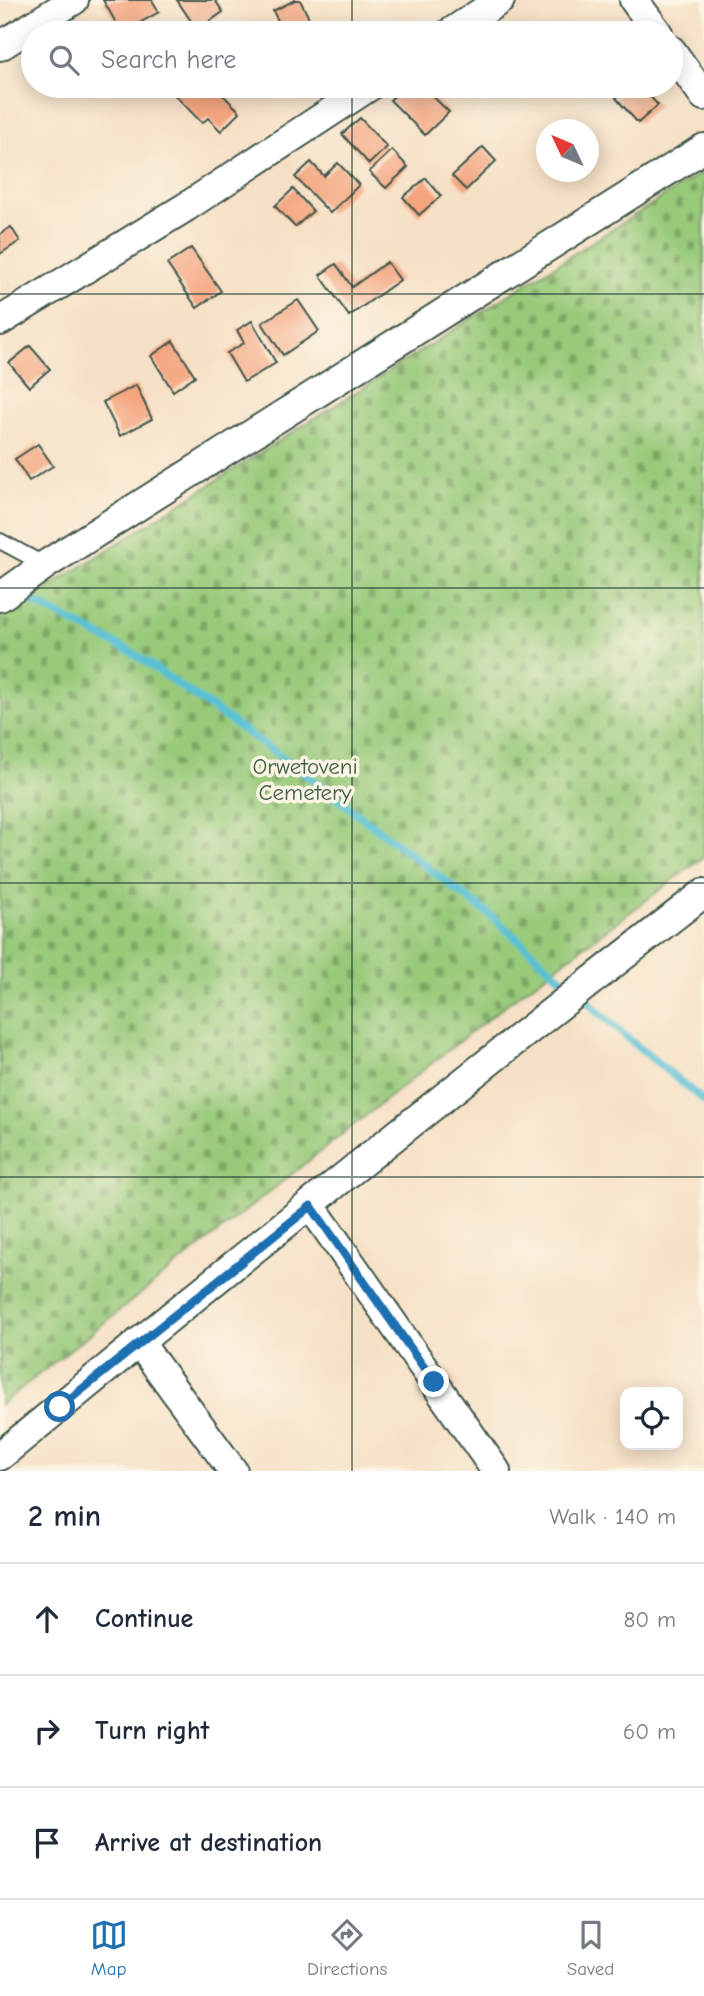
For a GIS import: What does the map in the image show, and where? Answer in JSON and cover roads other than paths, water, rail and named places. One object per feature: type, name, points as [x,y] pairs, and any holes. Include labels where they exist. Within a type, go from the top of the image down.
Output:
[{"type":"street","points":[[468,21],[500,0]]},
{"type":"street","points":[[634,0],[649,21]]},
{"type":"street","points":[[38,21],[66,2]]},
{"type":"street","points":[[0,46],[21,32]]},
{"type":"street","points":[[683,67],[704,96]]},
{"type":"street","points":[[0,321],[186,207],[352,98]]},
{"type":"street","points":[[0,597],[45,565],[704,148]]},
{"type":"street","points":[[0,1457],[139,1342],[576,992],[704,893]]},
{"type":"street","points":[[311,1206],[496,1471]]},
{"type":"street","points":[[139,1342],[233,1471]]},
{"type":"lane","points":[[0,541],[45,565]]},
{"type":"waterway","points":[[16,593],[133,653],[299,769],[495,919],[630,1040],[704,1101]]},
{"type":"park label","name":"Orwetoveni Cemetery","points":[[305,779]]}]
